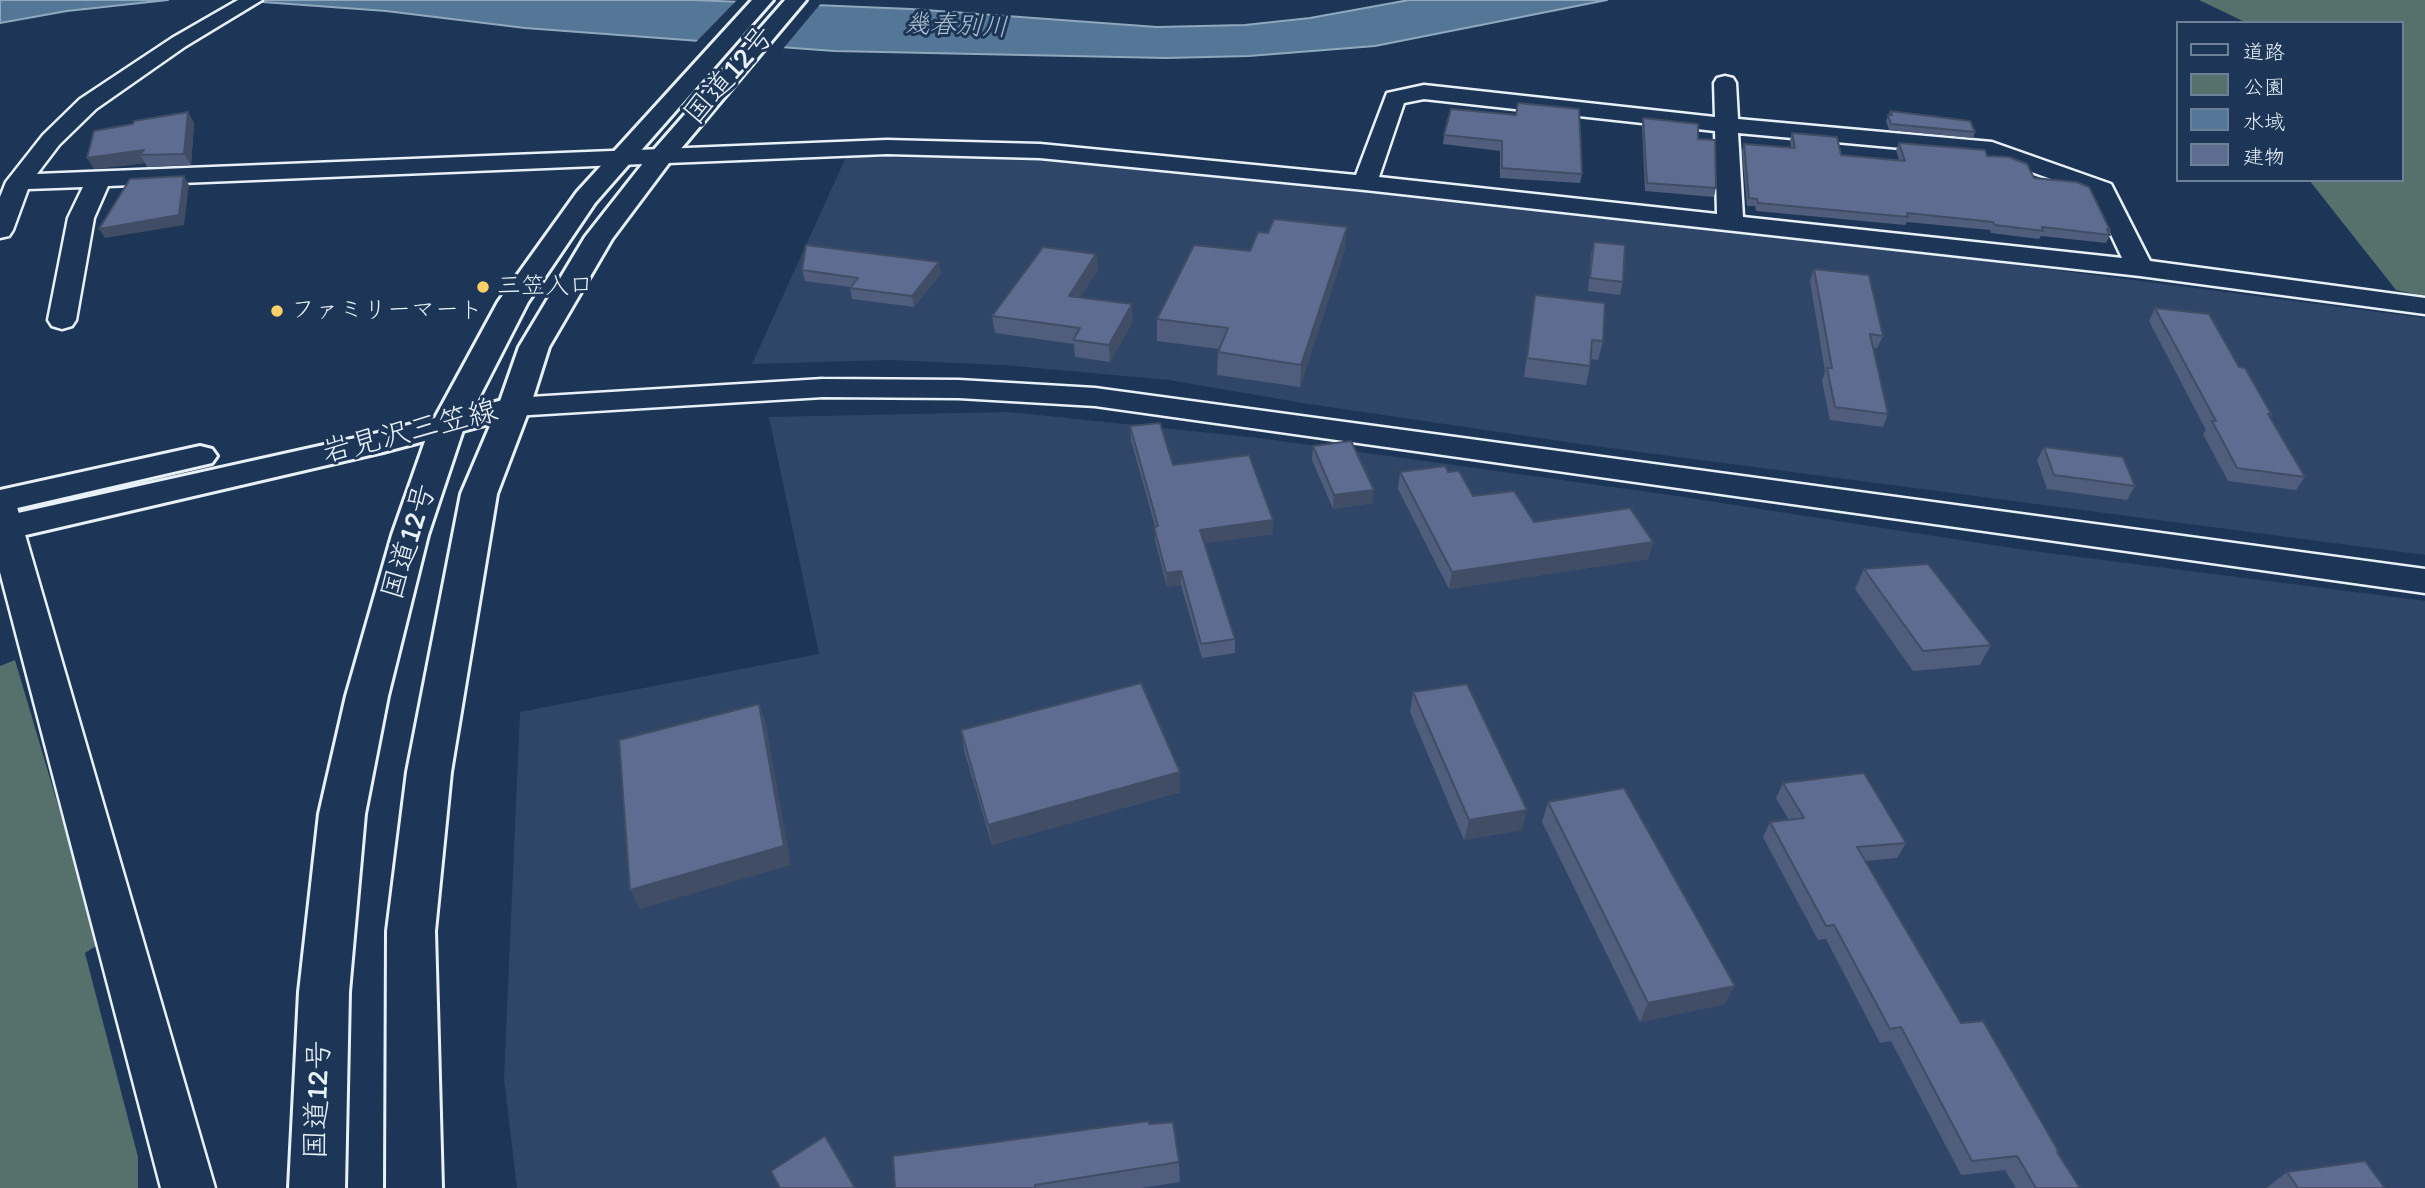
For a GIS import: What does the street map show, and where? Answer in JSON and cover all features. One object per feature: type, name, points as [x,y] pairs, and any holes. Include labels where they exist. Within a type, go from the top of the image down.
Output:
[{"type":"main road","name":"国道12号","points":[[317,1188],[324,992],[342,814],[367,696],[406,549],[451,417],[513,302],[586,198],[763,0]]},
{"type":"main road","name":"国道12号","points":[[414,1188],[411,931],[429,772],[479,494],[514,407],[534,347],[598,237],[660,158],[796,0]]},
{"type":"main road","name":"岩見沢三笠線","points":[[2,516],[451,417],[514,407]]},
{"type":"street","points":[[0,230],[18,182],[51,140],[88,104],[135,70],[252,0]]},
{"type":"street","points":[[1725,83],[1730,223]]},
{"type":"street","points":[[1364,183],[1395,98],[1424,92],[1727,125],[1992,149],[2102,189],[2140,268]]},
{"type":"street","points":[[18,182],[887,147],[1040,151],[1364,183],[2140,268],[2425,306]]},
{"type":"street","points":[[62,320],[81,218],[99,179]]},
{"type":"street","points":[[514,407],[823,388],[959,389],[1095,397],[2425,581]]},
{"type":"street","points":[[2,516],[188,1188]]},
{"type":"shaded area","points":[[846,157],[1051,159],[1546,210],[1947,256],[2425,318],[2425,555],[1594,446],[1302,403],[1169,380],[1003,365],[890,360],[752,364]]},
{"type":"shaded area","points":[[1009,412],[1259,438],[1670,495],[2025,550],[2425,601],[2425,1188],[517,1188],[504,1079],[520,712],[819,654],[769,417]]},
{"type":"green space","points":[[2199,0],[2425,0],[2425,296],[2396,290],[2311,182],[2404,182],[2404,21],[2243,21]]},
{"type":"green space","points":[[15,660],[99,944],[85,953],[138,1157],[138,1188],[0,1188],[0,666]]},
{"type":"water","points":[[0,0],[168,0],[67,11],[0,23]]},
{"type":"water","name":"幾春別川","points":[[235,0],[694,0],[911,9],[1157,27],[1245,25],[1310,18],[1409,0],[1607,0],[1375,46],[1249,56],[1166,58],[834,51],[525,28],[386,11]]},
{"type":"pier","points":[[737,0],[822,2],[782,50],[696,42]]},
{"type":"building","points":[[1518,103],[1579,109],[1582,174],[1502,168],[1502,141],[1444,135],[1451,109],[1516,115]]},
{"type":"building","points":[[1890,111],[1970,121],[1975,132],[1891,124],[1888,115],[1892,115]]},
{"type":"building","points":[[188,112],[184,154],[140,155],[144,150],[87,158],[94,131]]},
{"type":"building","points":[[1643,118],[1698,124],[1698,139],[1715,140],[1716,188],[1647,183]]},
{"type":"building","points":[[1792,133],[1837,137],[1841,155],[1905,161],[1899,143],[1985,150],[1987,156],[2009,157],[2027,164],[2034,178],[2076,182],[2089,187],[2110,235],[2042,227],[2043,231],[1995,225],[1993,222],[1907,213],[1908,217],[1758,203],[1757,199],[1749,198],[1744,144],[1795,148]]},
{"type":"building","points":[[184,176],[179,215],[99,229],[130,179]]},
{"type":"building","points":[[1274,219],[1347,227],[1301,365],[1218,352],[1228,328],[1157,319],[1194,245],[1250,251],[1258,232],[1268,233]]},
{"type":"building","points":[[1594,242],[1625,245],[1623,282],[1590,278]]},
{"type":"building","points":[[806,245],[939,262],[912,296],[850,288],[858,278],[802,270]]},
{"type":"building","points":[[1043,247],[1096,254],[1069,296],[1132,304],[1109,345],[1073,340],[1080,328],[992,316]]},
{"type":"building","points":[[1814,269],[1869,275],[1883,336],[1870,334],[1888,414],[1835,407],[1827,368],[1832,368]]},
{"type":"building","points":[[1535,295],[1605,303],[1603,341],[1592,340],[1590,366],[1527,358]]},
{"type":"building","points":[[2155,308],[2209,314],[2239,367],[2245,368],[2305,477],[2237,468],[2212,421],[2216,421]]},
{"type":"building","points":[[1160,423],[1173,465],[1249,455],[1273,520],[1200,530],[1235,639],[1201,644],[1181,571],[1166,573],[1154,527],[1158,526],[1130,426]]},
{"type":"building","points":[[1351,441],[1374,490],[1334,495],[1313,446]]},
{"type":"building","points":[[2044,447],[2123,457],[2135,486],[2054,475]]},
{"type":"building","points":[[1445,466],[1448,472],[1459,471],[1473,496],[1514,491],[1534,522],[1630,508],[1653,542],[1452,572],[1400,472]]},
{"type":"building","points":[[1928,564],[1991,645],[1923,651],[1864,569]]},
{"type":"building","points":[[1141,683],[1180,772],[988,825],[961,730]]},
{"type":"building","points":[[1467,684],[1527,810],[1469,820],[1413,692]]},
{"type":"building","points":[[759,704],[784,846],[630,890],[619,740]]},
{"type":"building","points":[[1864,773],[1906,843],[1857,847],[1961,1023],[1983,1021],[2080,1188],[2036,1188],[2017,1156],[1972,1161],[1901,1027],[1890,1029],[1834,925],[1826,926],[1770,822],[1804,818],[1783,783]]},
{"type":"building","points":[[1624,788],[1735,986],[1648,1003],[1548,802]]},
{"type":"building","points":[[1149,1121],[1149,1124],[1173,1122],[1179,1162],[1035,1185],[1035,1188],[895,1188],[893,1156]]},
{"type":"building","points":[[825,1136],[855,1188],[780,1188],[771,1171]]},
{"type":"building","points":[[2365,1161],[2385,1188],[2298,1188],[2287,1172]]},
{"type":"place","name":"三笠入口","points":[[483,287]]},
{"type":"place","name":"ファミリーマート","points":[[277,311]]}]
